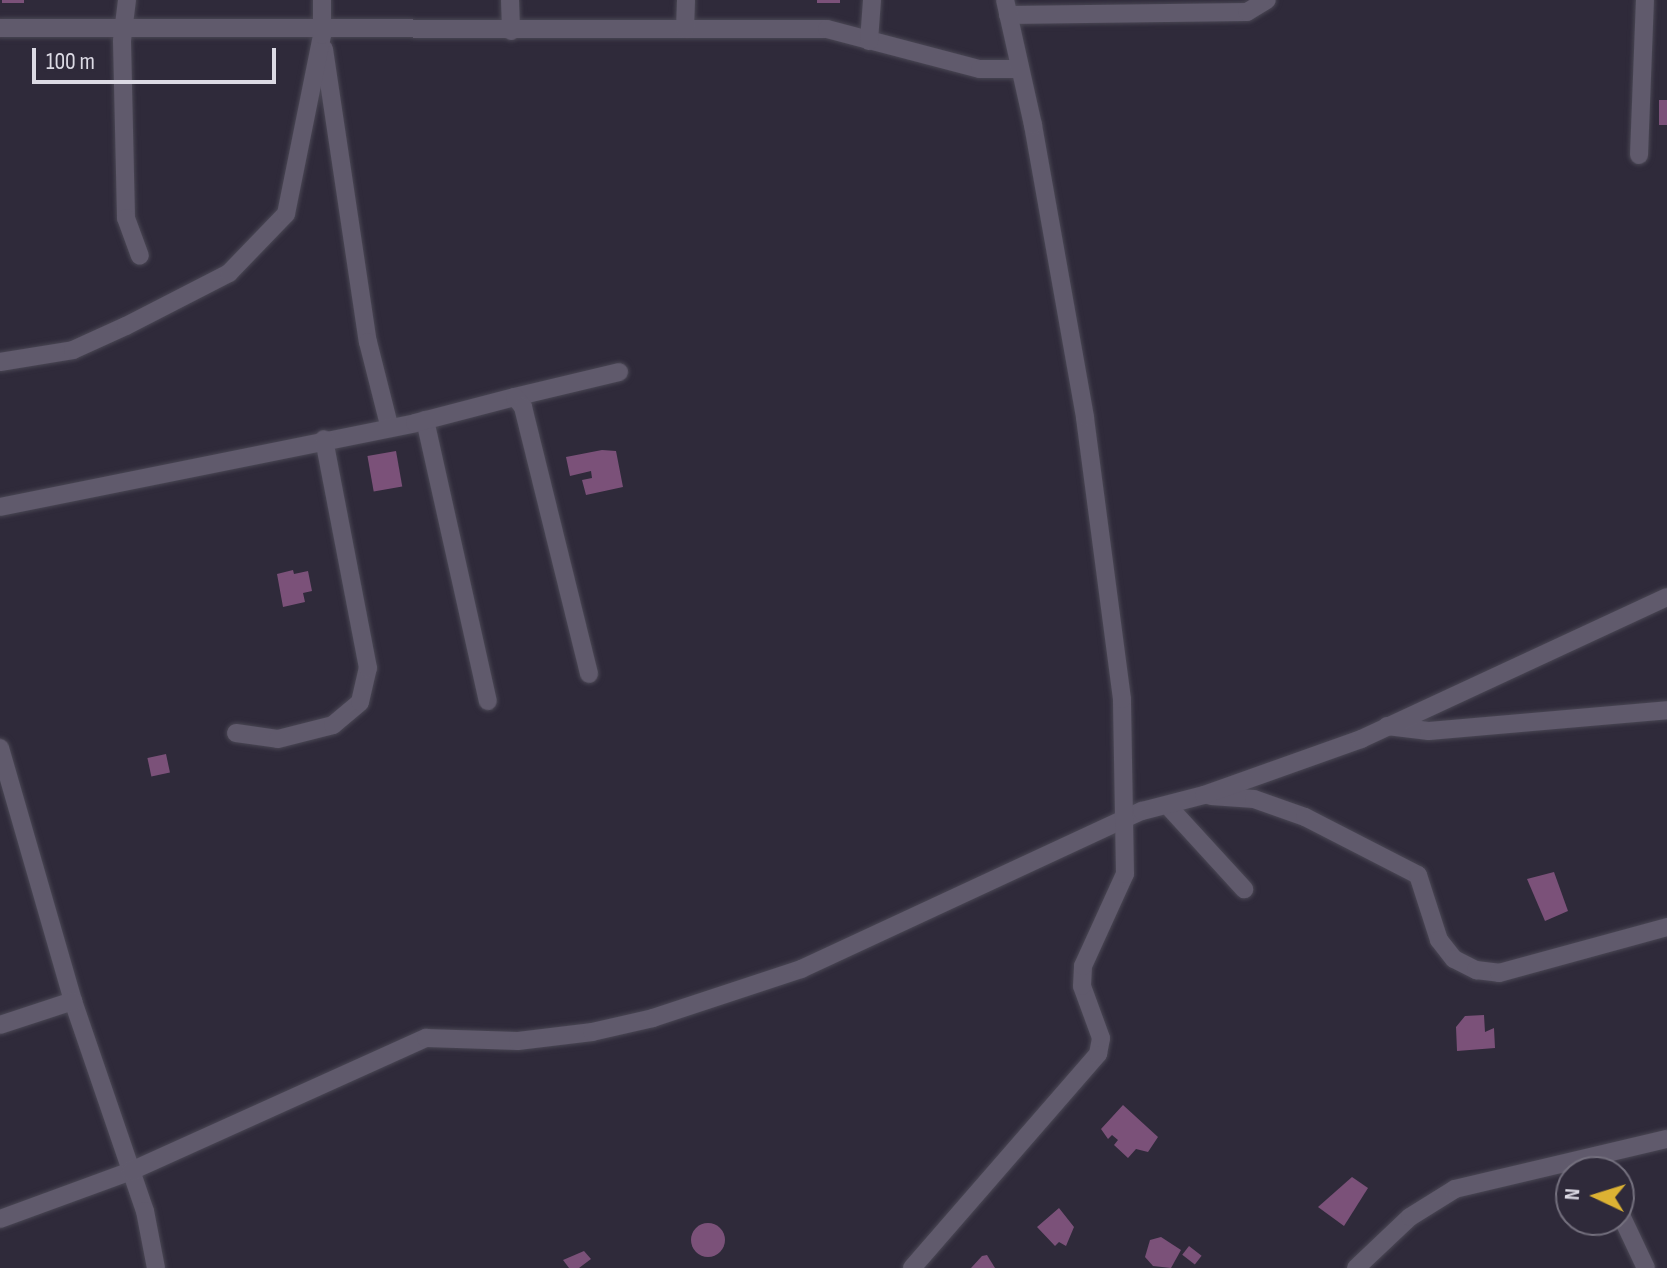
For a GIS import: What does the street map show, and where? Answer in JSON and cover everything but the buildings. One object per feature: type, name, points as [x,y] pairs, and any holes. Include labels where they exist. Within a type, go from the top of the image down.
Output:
[{"type":"street","points":[[127,0],[127,26],[122,41],[126,218],[140,256]]},
{"type":"street","points":[[322,0],[322,32],[368,342],[389,425]]},
{"type":"street","points":[[510,0],[511,31]]},
{"type":"street","points":[[685,29],[686,0]]},
{"type":"street","points":[[869,41],[872,0]]},
{"type":"street","points":[[912,1268],[1098,1054],[1101,1038],[1082,977],[1093,938],[1121,889],[1125,823],[1122,699],[1087,432],[1006,8],[1247,12],[1267,0]]},
{"type":"street","points":[[1639,155],[1645,0]]},
{"type":"street","points":[[0,28],[127,26],[322,32],[827,29],[980,69],[1020,69]]},
{"type":"street","points":[[0,362],[73,350],[229,273],[286,214],[322,32]]},
{"type":"street","points":[[0,507],[425,420],[619,372]]},
{"type":"street","points":[[515,397],[523,407],[589,674]]},
{"type":"street","points":[[425,420],[488,701]]},
{"type":"street","points":[[236,733],[254,739],[292,736],[333,725],[360,702],[368,668],[324,439]]},
{"type":"street","points":[[0,1219],[131,1171],[426,1038],[552,1039],[653,1018],[757,985],[1125,823],[1142,811],[1204,795],[1387,726],[1667,597]]},
{"type":"street","points":[[1387,726],[1429,731],[1667,710]]},
{"type":"street","points":[[0,748],[73,1001],[131,1171],[156,1268]]},
{"type":"street","points":[[1204,795],[1254,799],[1305,817],[1418,875],[1439,940],[1454,959],[1476,970],[1499,973],[1667,927]]},
{"type":"street","points":[[1168,806],[1244,889]]},
{"type":"street","points":[[0,1025],[73,1001]]},
{"type":"street","points":[[1356,1268],[1410,1217],[1455,1189],[1667,1139]]},
{"type":"street","points":[[1631,1236],[1646,1268]]}]
